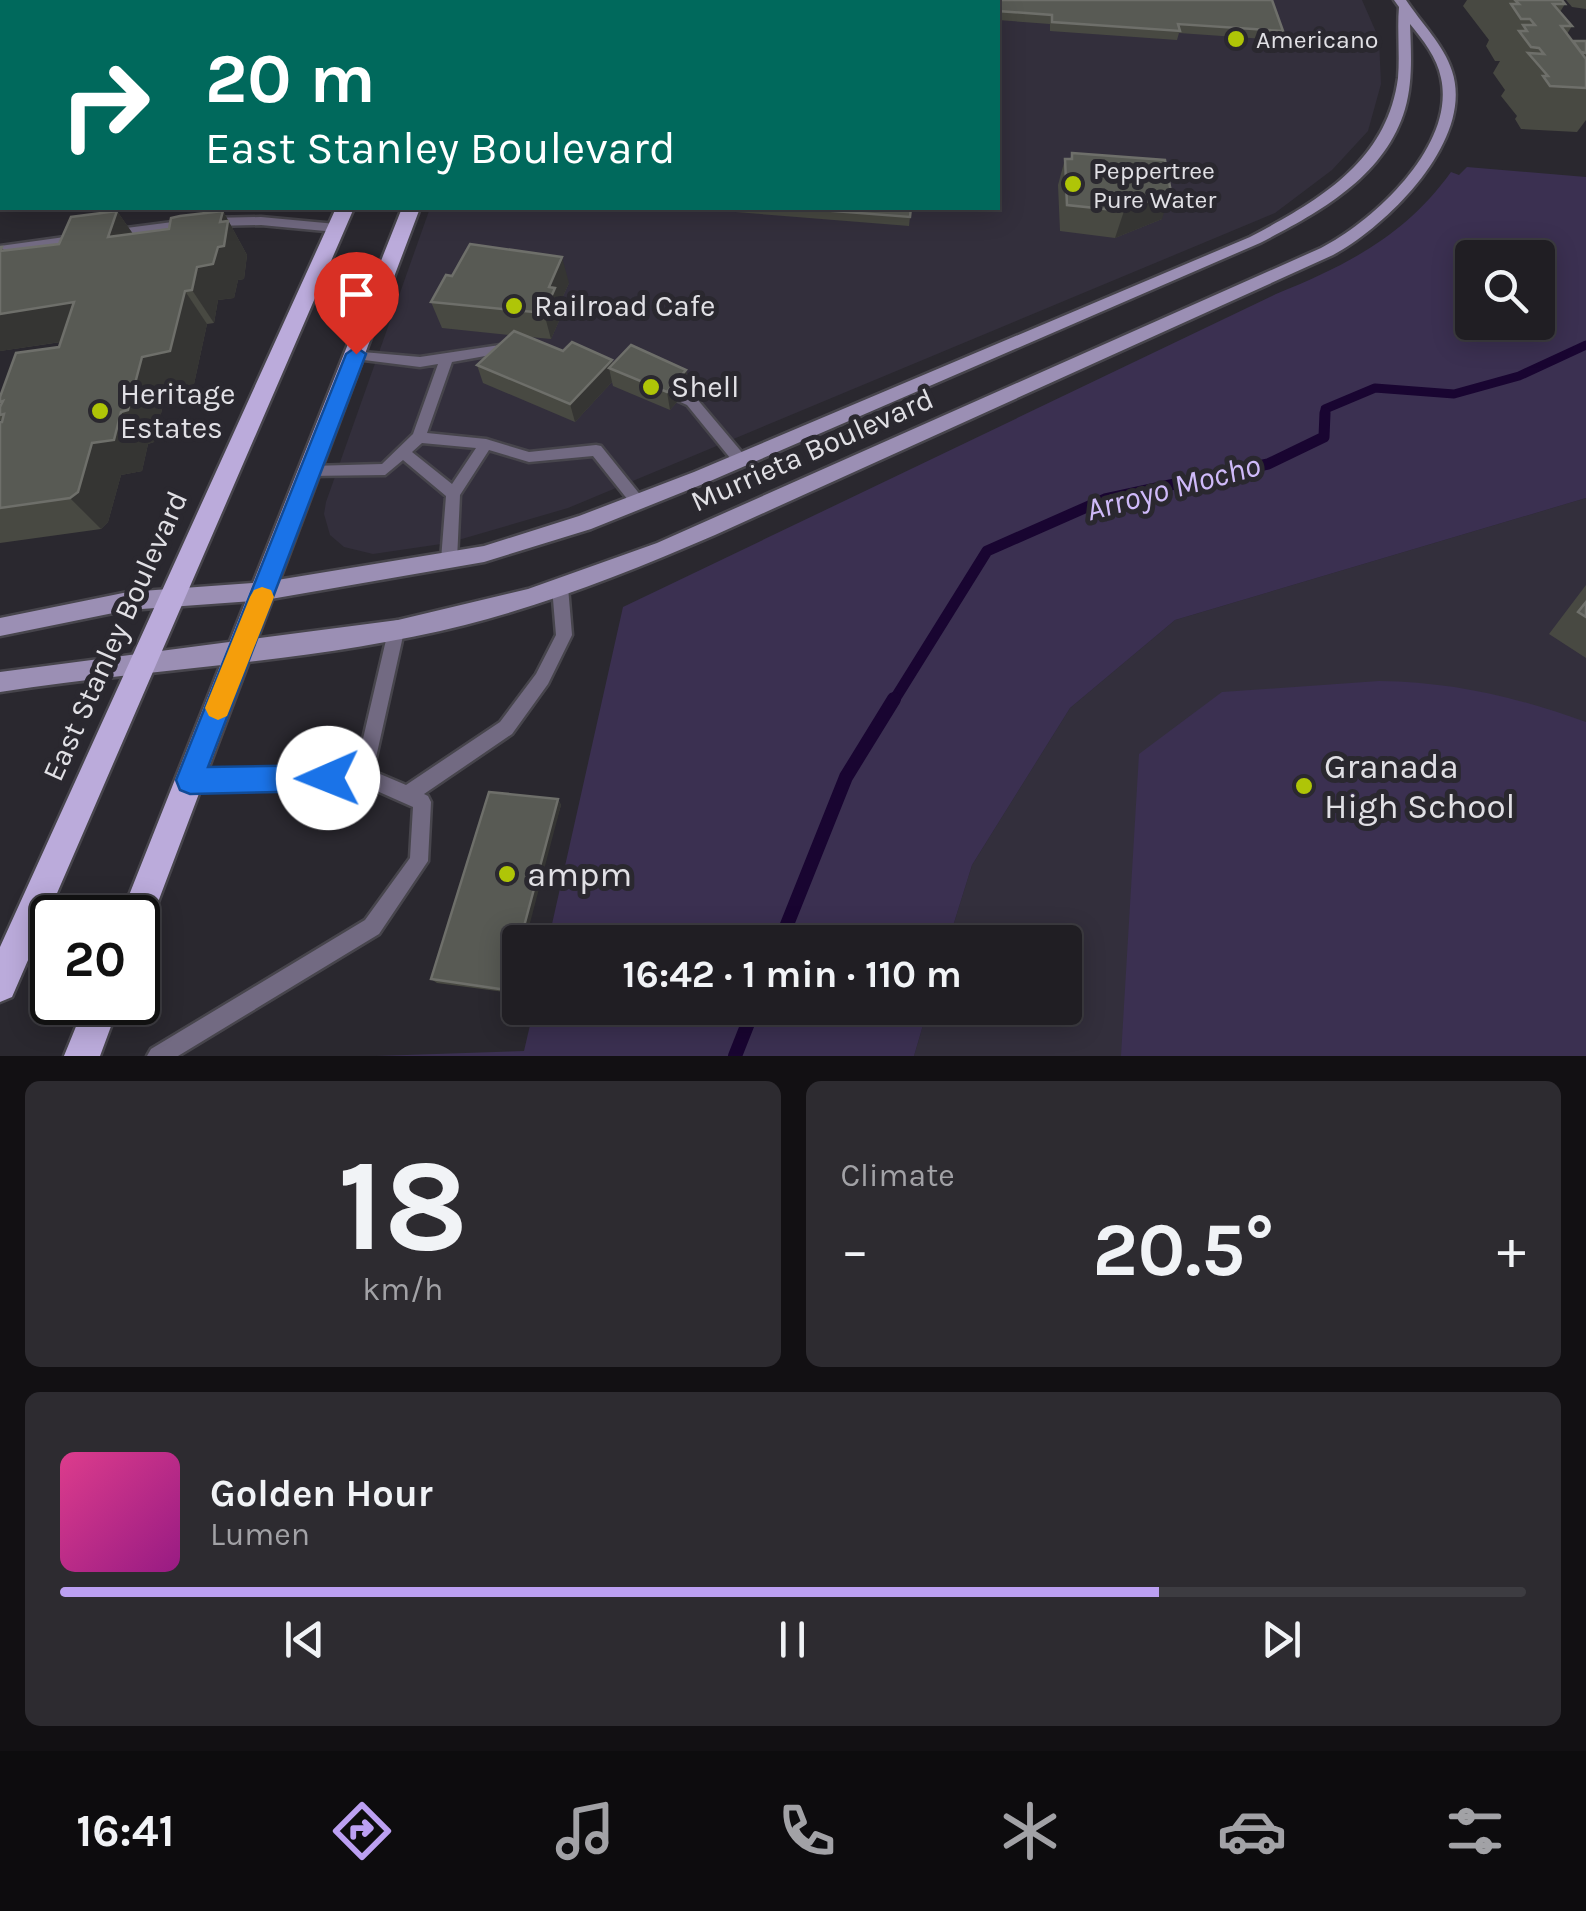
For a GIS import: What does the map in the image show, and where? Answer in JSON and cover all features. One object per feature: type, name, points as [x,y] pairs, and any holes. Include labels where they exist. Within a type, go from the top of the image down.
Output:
[{"type":"main road","name":"Murrieta Boulevard","points":[[0,627],[128,601],[264,591],[484,554],[638,501],[740,460],[1255,240],[1311,211],[1359,175],[1392,132],[1404,80],[1402,4]]},
{"type":"main road","name":"Murrieta Boulevard","points":[[0,682],[94,666],[239,654],[397,627],[526,599],[664,550],[1283,272],[1352,237],[1389,206],[1413,176],[1443,125],[1450,85],[1442,65],[1402,4]]},
{"type":"main road","points":[[145,895],[411,210]]},
{"type":"main road","name":"East Stanley Boulevard","points":[[0,985],[341,218]]},
{"type":"main road","points":[[82,1056],[94,1025]]},
{"type":"lane","points":[[228,222],[236,210]]},
{"type":"lane","points":[[0,250],[198,222],[341,218]]},
{"type":"lane","points":[[356,354],[420,362],[522,346]]},
{"type":"lane","points":[[311,472],[385,469],[419,437],[446,359]]},
{"type":"lane","points":[[646,380],[692,402],[740,460]]},
{"type":"lane","points":[[419,437],[486,444],[529,456],[596,450],[638,501]]},
{"type":"lane","points":[[449,560],[452,494],[486,444]]},
{"type":"lane","points":[[403,452],[452,494]]},
{"type":"lane","points":[[408,796],[506,728],[542,680],[564,635],[560,587]]},
{"type":"lane","points":[[363,778],[397,627]]},
{"type":"lane","points":[[158,1056],[372,927],[419,861],[422,802],[363,778],[190,780]]},
{"type":"shaded area","points":[[1000,0],[1362,0],[1379,39],[1381,84],[1368,131],[1332,170],[1275,213],[568,508],[448,543],[373,554],[344,547],[330,535],[324,514],[429,210],[1000,210]]},
{"type":"shaded area","points":[[1467,167],[1586,177],[1586,498],[1175,620],[1070,708],[972,865],[953,925],[552,925],[623,607],[1350,260],[1414,214],[1451,172],[1459,175]]},
{"type":"shaded area","name":"Granada High School","points":[[1586,498],[1586,1056],[914,1056],[923,1025],[1082,1025],[1082,925],[953,925],[972,865],[1070,708],[1175,620]]},
{"type":"shaded area","name":"Granada High School","points":[[1379,681],[1433,684],[1484,693],[1586,722],[1586,1056],[1121,1056],[1139,754],[1222,692]]},
{"type":"shaded area","points":[[530,1025],[923,1025],[914,1056],[376,1056],[524,1051]]},
{"type":"building","points":[[1000,0],[1272,0],[1283,31],[1178,24],[1180,31],[1052,22],[1052,15],[1000,11]]},
{"type":"building","points":[[1515,0],[1562,0],[1565,4],[1553,4],[1572,26],[1561,26],[1586,59],[1586,88],[1550,86],[1543,76],[1548,76],[1528,53],[1544,54],[1531,47],[1519,31],[1527,31],[1523,25],[1535,25],[1530,19],[1521,19],[1511,4],[1519,4]]},
{"type":"building","points":[[1573,41],[1586,41],[1586,53],[1581,52]]},
{"type":"building","points":[[1072,153],[1165,160],[1171,192],[1124,211],[1067,205],[1065,159],[1072,159]]},
{"type":"building","points":[[821,210],[911,210],[910,217]]},
{"type":"building","points":[[117,211],[108,237],[169,229],[171,218],[180,216],[223,211],[220,222],[228,221],[224,246],[218,247],[213,264],[197,267],[192,290],[185,291],[170,351],[142,357],[128,410],[121,412],[114,440],[92,443],[78,492],[70,498],[0,508],[0,422],[4,414],[0,415],[0,397],[16,353],[59,347],[74,302],[0,314],[0,251],[59,244],[71,217]]},
{"type":"building","points":[[470,244],[562,257],[549,287],[555,288],[544,313],[431,302]]},
{"type":"building","points":[[514,331],[563,351],[572,342],[612,360],[570,404],[477,365]]},
{"type":"building","points":[[631,345],[686,370],[667,392],[609,368]]},
{"type":"building","name":"ampm","points":[[489,792],[558,799],[524,925],[502,925],[502,989],[431,979]]},
{"type":"waterway","name":"Arroyo Mocho","points":[[1325,413],[1325,409],[1375,388],[1454,394],[1519,376],[1586,345]]},
{"type":"waterway","name":"Arroyo Mocho","points":[[893,702],[987,551],[1105,499],[1268,464],[1324,437],[1325,413]]},
{"type":"waterway","name":"Arroyo Mocho","points":[[787,925],[846,777],[894,699]]},
{"type":"waterway","name":"Arroyo Mocho","points":[[735,1056],[747,1025]]},
{"type":"slow traffic","points":[[218,708],[262,597]]},
{"type":"place","name":"Americano","points":[[1236,39]]},
{"type":"place","name":"Peppertree Pure Water","points":[[1073,184]]},
{"type":"place","name":"Railroad Cafe","points":[[514,306]]},
{"type":"place","name":"Shell","points":[[651,387]]},
{"type":"place","name":"Heritage Estates","points":[[100,411]]},
{"type":"place","name":"Granada High School","points":[[1304,786]]},
{"type":"place","name":"ampm","points":[[507,874]]},
{"type":"route","points":[[328,778],[190,780],[356,354]]}]
